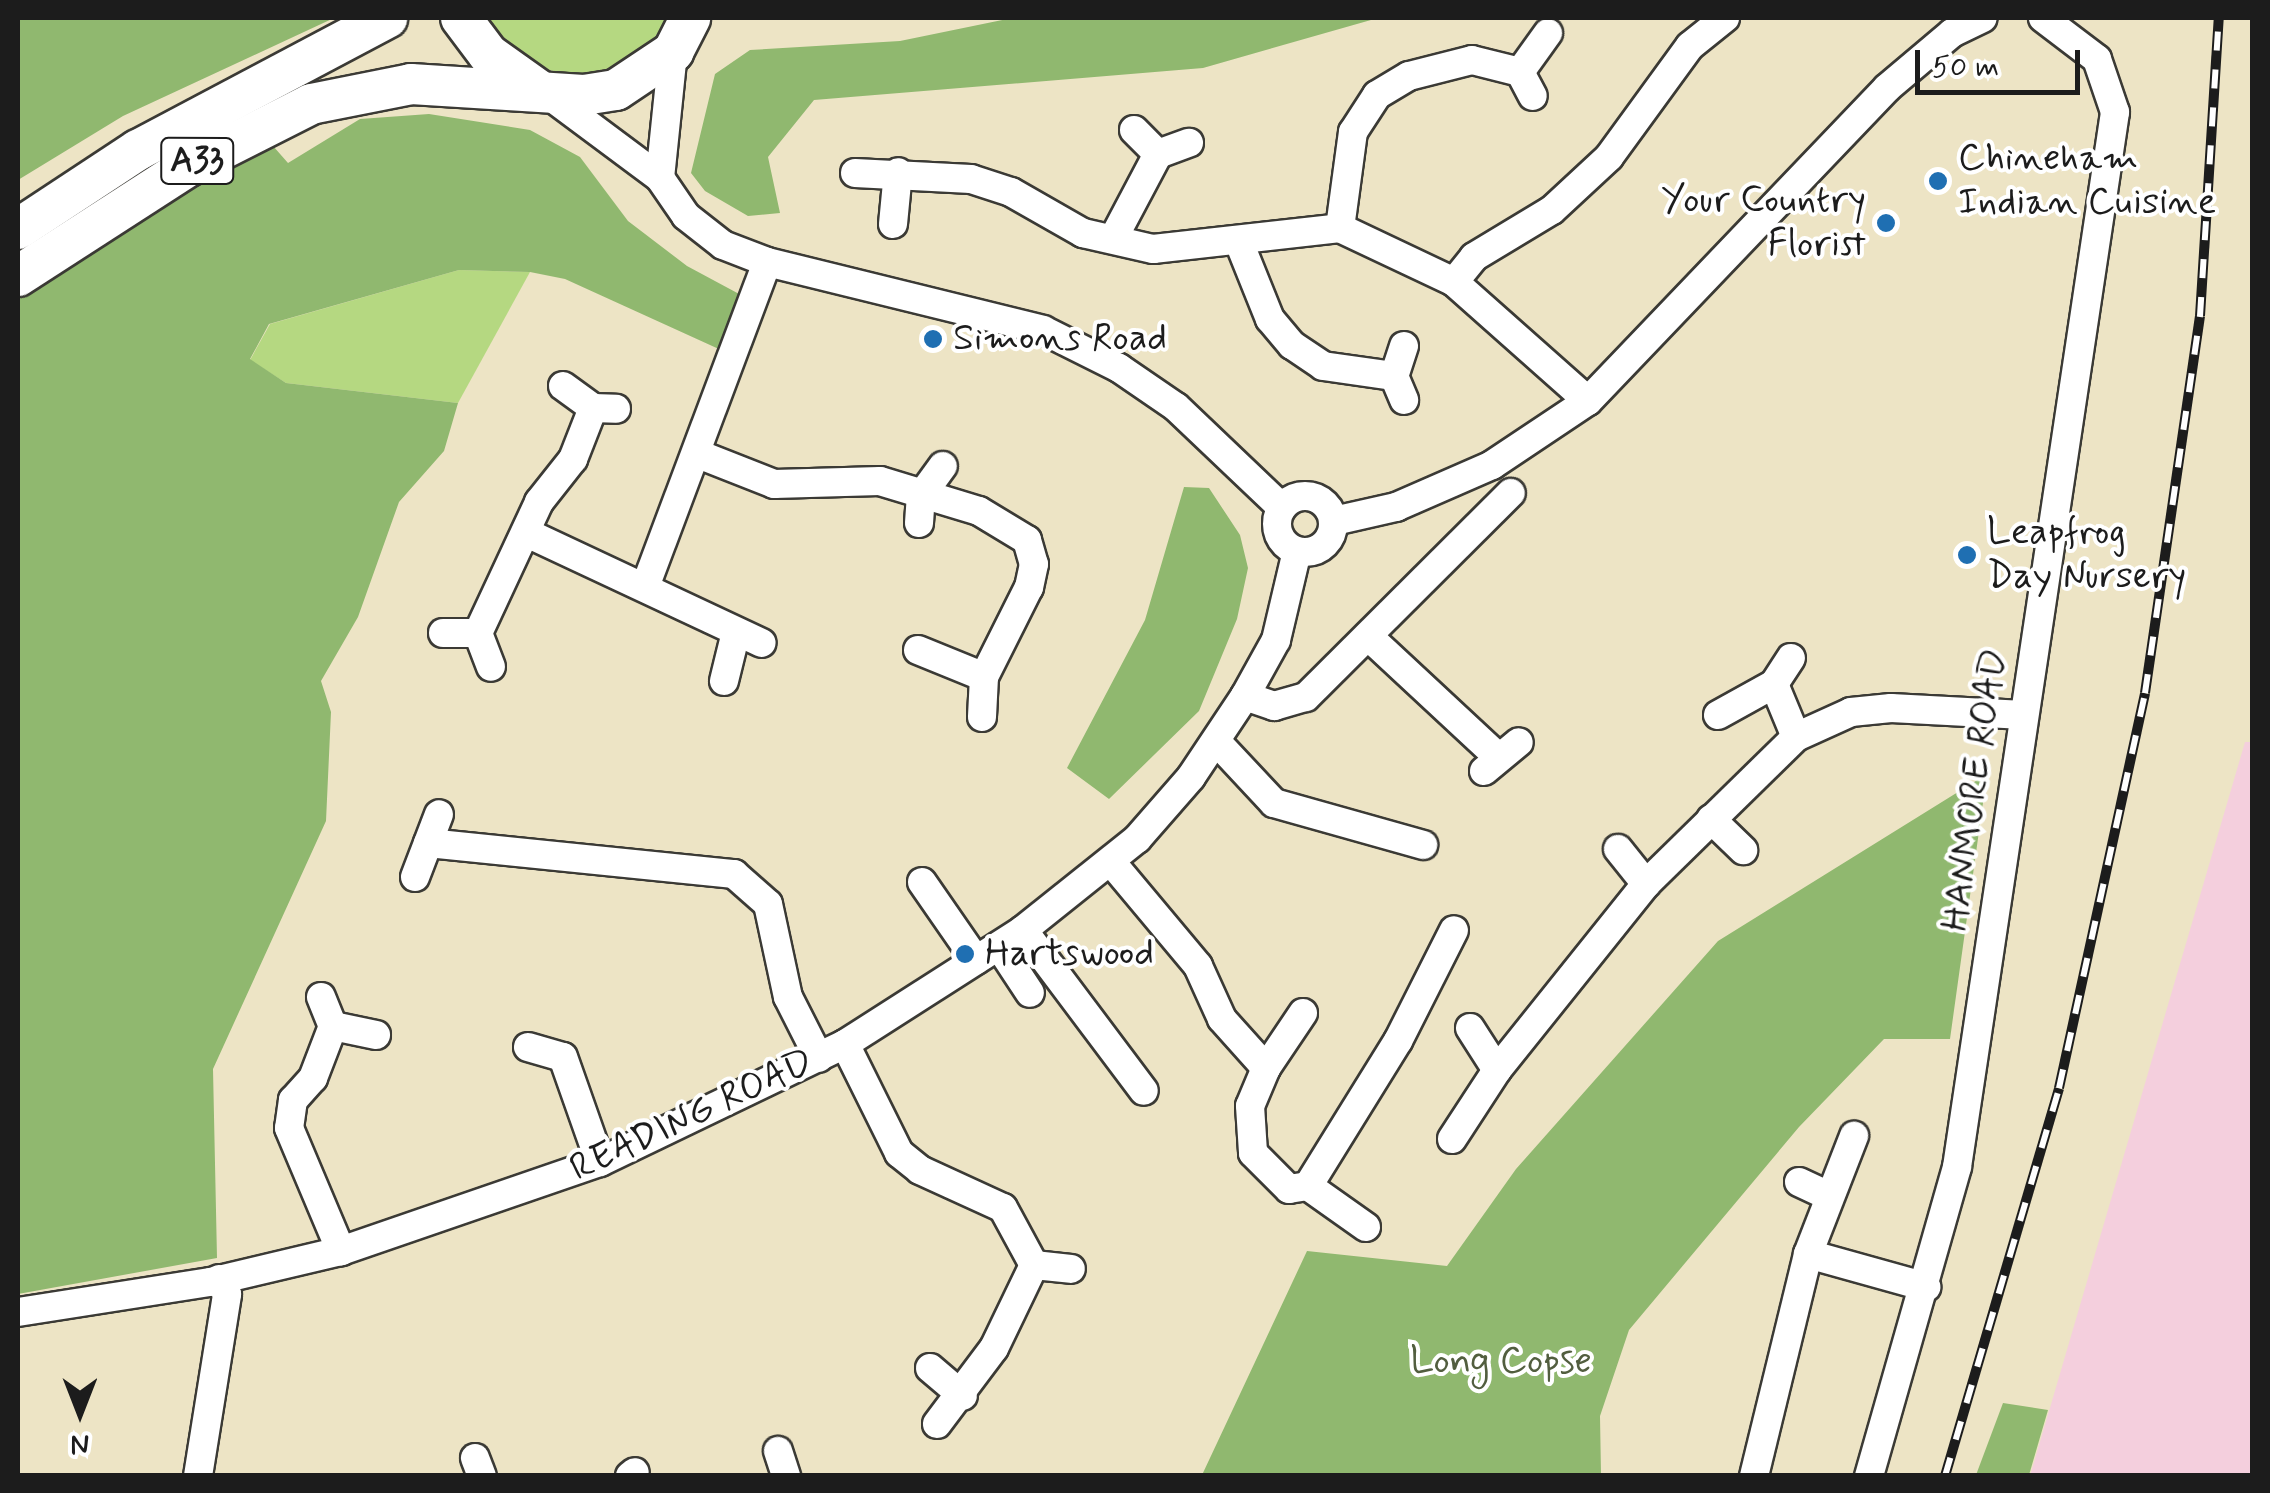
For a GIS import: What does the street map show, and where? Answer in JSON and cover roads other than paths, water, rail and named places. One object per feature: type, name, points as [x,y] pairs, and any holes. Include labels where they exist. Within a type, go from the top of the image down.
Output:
[{"type":"highway","name":"A33","points":[[18,229],[189,121],[387,18]]},
{"type":"highway","points":[[461,18],[488,54],[541,91]]},
{"type":"highway","name":"A33","points":[[18,276],[187,167],[311,104],[411,84],[541,91],[616,90],[682,36],[721,18]]},
{"type":"street","points":[[1454,282],[1474,258],[1552,210],[1610,157],[1690,46],[1724,18]]},
{"type":"street","points":[[1334,521],[1396,507],[1492,465],[1588,401],[1887,88],[1952,33],[1983,18]]},
{"type":"street","name":"HANMORE ROAD","points":[[1869,1476],[1957,1168],[2115,112],[2097,59],[2043,18]]},
{"type":"street","points":[[1340,228],[1353,132],[1377,94],[1443,64],[1472,60],[1527,84],[1548,32]]},
{"type":"street","points":[[660,178],[682,36]]},
{"type":"street","points":[[541,91],[660,178],[702,232],[767,262],[1043,330],[1120,368],[1176,407],[1282,508]]},
{"type":"street","points":[[1134,130],[1158,154]]},
{"type":"street","points":[[1113,239],[1158,154],[1189,143]]},
{"type":"street","points":[[855,172],[971,180],[1011,192],[1084,234],[1153,249],[1239,242],[1274,232],[1340,228],[1454,282],[1588,401]]},
{"type":"street","points":[[893,224],[898,172]]},
{"type":"street","points":[[1239,242],[1262,304],[1292,345],[1323,366],[1399,388],[1404,346]]},
{"type":"street","points":[[641,585],[698,454],[767,262]]},
{"type":"street","points":[[491,667],[478,633],[540,502],[605,408],[564,386]]},
{"type":"street","points":[[698,454],[774,484],[858,478],[920,509],[979,512],[1027,540],[1034,564],[1030,587],[984,677],[982,717]]},
{"type":"street","points":[[920,509],[943,466]]},
{"type":"street","points":[[1245,696],[1274,706],[1306,697],[1511,493]]},
{"type":"street","points":[[1282,508],[1312,496],[1334,521]]},
{"type":"street","points":[[1282,508],[1278,534],[1297,551],[1324,546],[1334,521]]},
{"type":"street","points":[[527,532],[749,637],[724,680]]},
{"type":"street","name":"READING ROAD","points":[[18,1312],[219,1280],[341,1251],[600,1162],[845,1044],[1023,930],[1112,863],[1216,741],[1245,696],[1276,640],[1297,551]]},
{"type":"street","points":[[443,633],[478,633]]},
{"type":"street","points":[[1368,636],[1500,757]]},
{"type":"street","points":[[918,650],[984,677]]},
{"type":"street","points":[[1718,715],[1774,684],[1791,658]]},
{"type":"street","points":[[1774,684],[1796,738]]},
{"type":"street","points":[[1452,1139],[1496,1070],[1646,884],[1796,738],[1852,712],[1891,708],[2024,715]]},
{"type":"street","points":[[1216,741],[1274,804],[1423,844]]},
{"type":"street","points":[[415,878],[440,814]]},
{"type":"street","points":[[1711,819],[1743,850]]},
{"type":"street","points":[[428,844],[734,874],[768,904],[788,997],[818,1058]]},
{"type":"street","points":[[1618,849],[1646,884]]},
{"type":"street","points":[[1112,863],[1198,966],[1222,1019],[1266,1068]]},
{"type":"street","points":[[922,882],[1030,992]]},
{"type":"street","points":[[1023,930],[1144,1090]]},
{"type":"street","points":[[1308,1186],[1398,1041],[1442,937]]},
{"type":"street","points":[[321,996],[333,1026],[313,1078],[293,1100],[289,1128],[341,1251]]},
{"type":"street","points":[[1303,1013],[1266,1068],[1250,1106],[1253,1153],[1289,1189],[1308,1186],[1366,1227]]},
{"type":"street","points":[[333,1026],[376,1035]]},
{"type":"street","points":[[1470,1028],[1496,1070]]},
{"type":"street","points":[[845,1044],[899,1152],[920,1170],[1004,1208],[1034,1265]]},
{"type":"street","points":[[528,1046],[568,1047],[600,1162]]},
{"type":"street","points":[[1754,1476],[1808,1254],[1854,1136]]},
{"type":"street","points":[[1799,1182],[1828,1196]]},
{"type":"street","points":[[1808,1254],[1926,1287]]},
{"type":"street","points":[[1034,1265],[1072,1269]]},
{"type":"street","points":[[937,1424],[964,1396],[1034,1265]]},
{"type":"street","points":[[198,1476],[226,1294],[219,1280]]},
{"type":"street","points":[[930,1368],[964,1396]]},
{"type":"railway","points":[[1945,1476],[2059,1088],[2145,693],[2200,316],[2219,18]]},
{"type":"place","name":"Chineham Indian Cuisine","points":[[1938,181]]},
{"type":"place","name":"Your Country Florist","points":[[1886,223]]},
{"type":"place","name":"Simons Road","points":[[933,339]]},
{"type":"place","name":"Leapfrog Day Nursery","points":[[1967,555]]},
{"type":"place","name":"Hartswood","points":[[965,954]]},
{"type":"park label","name":"Long Copse","points":[[1501,1362]]}]
